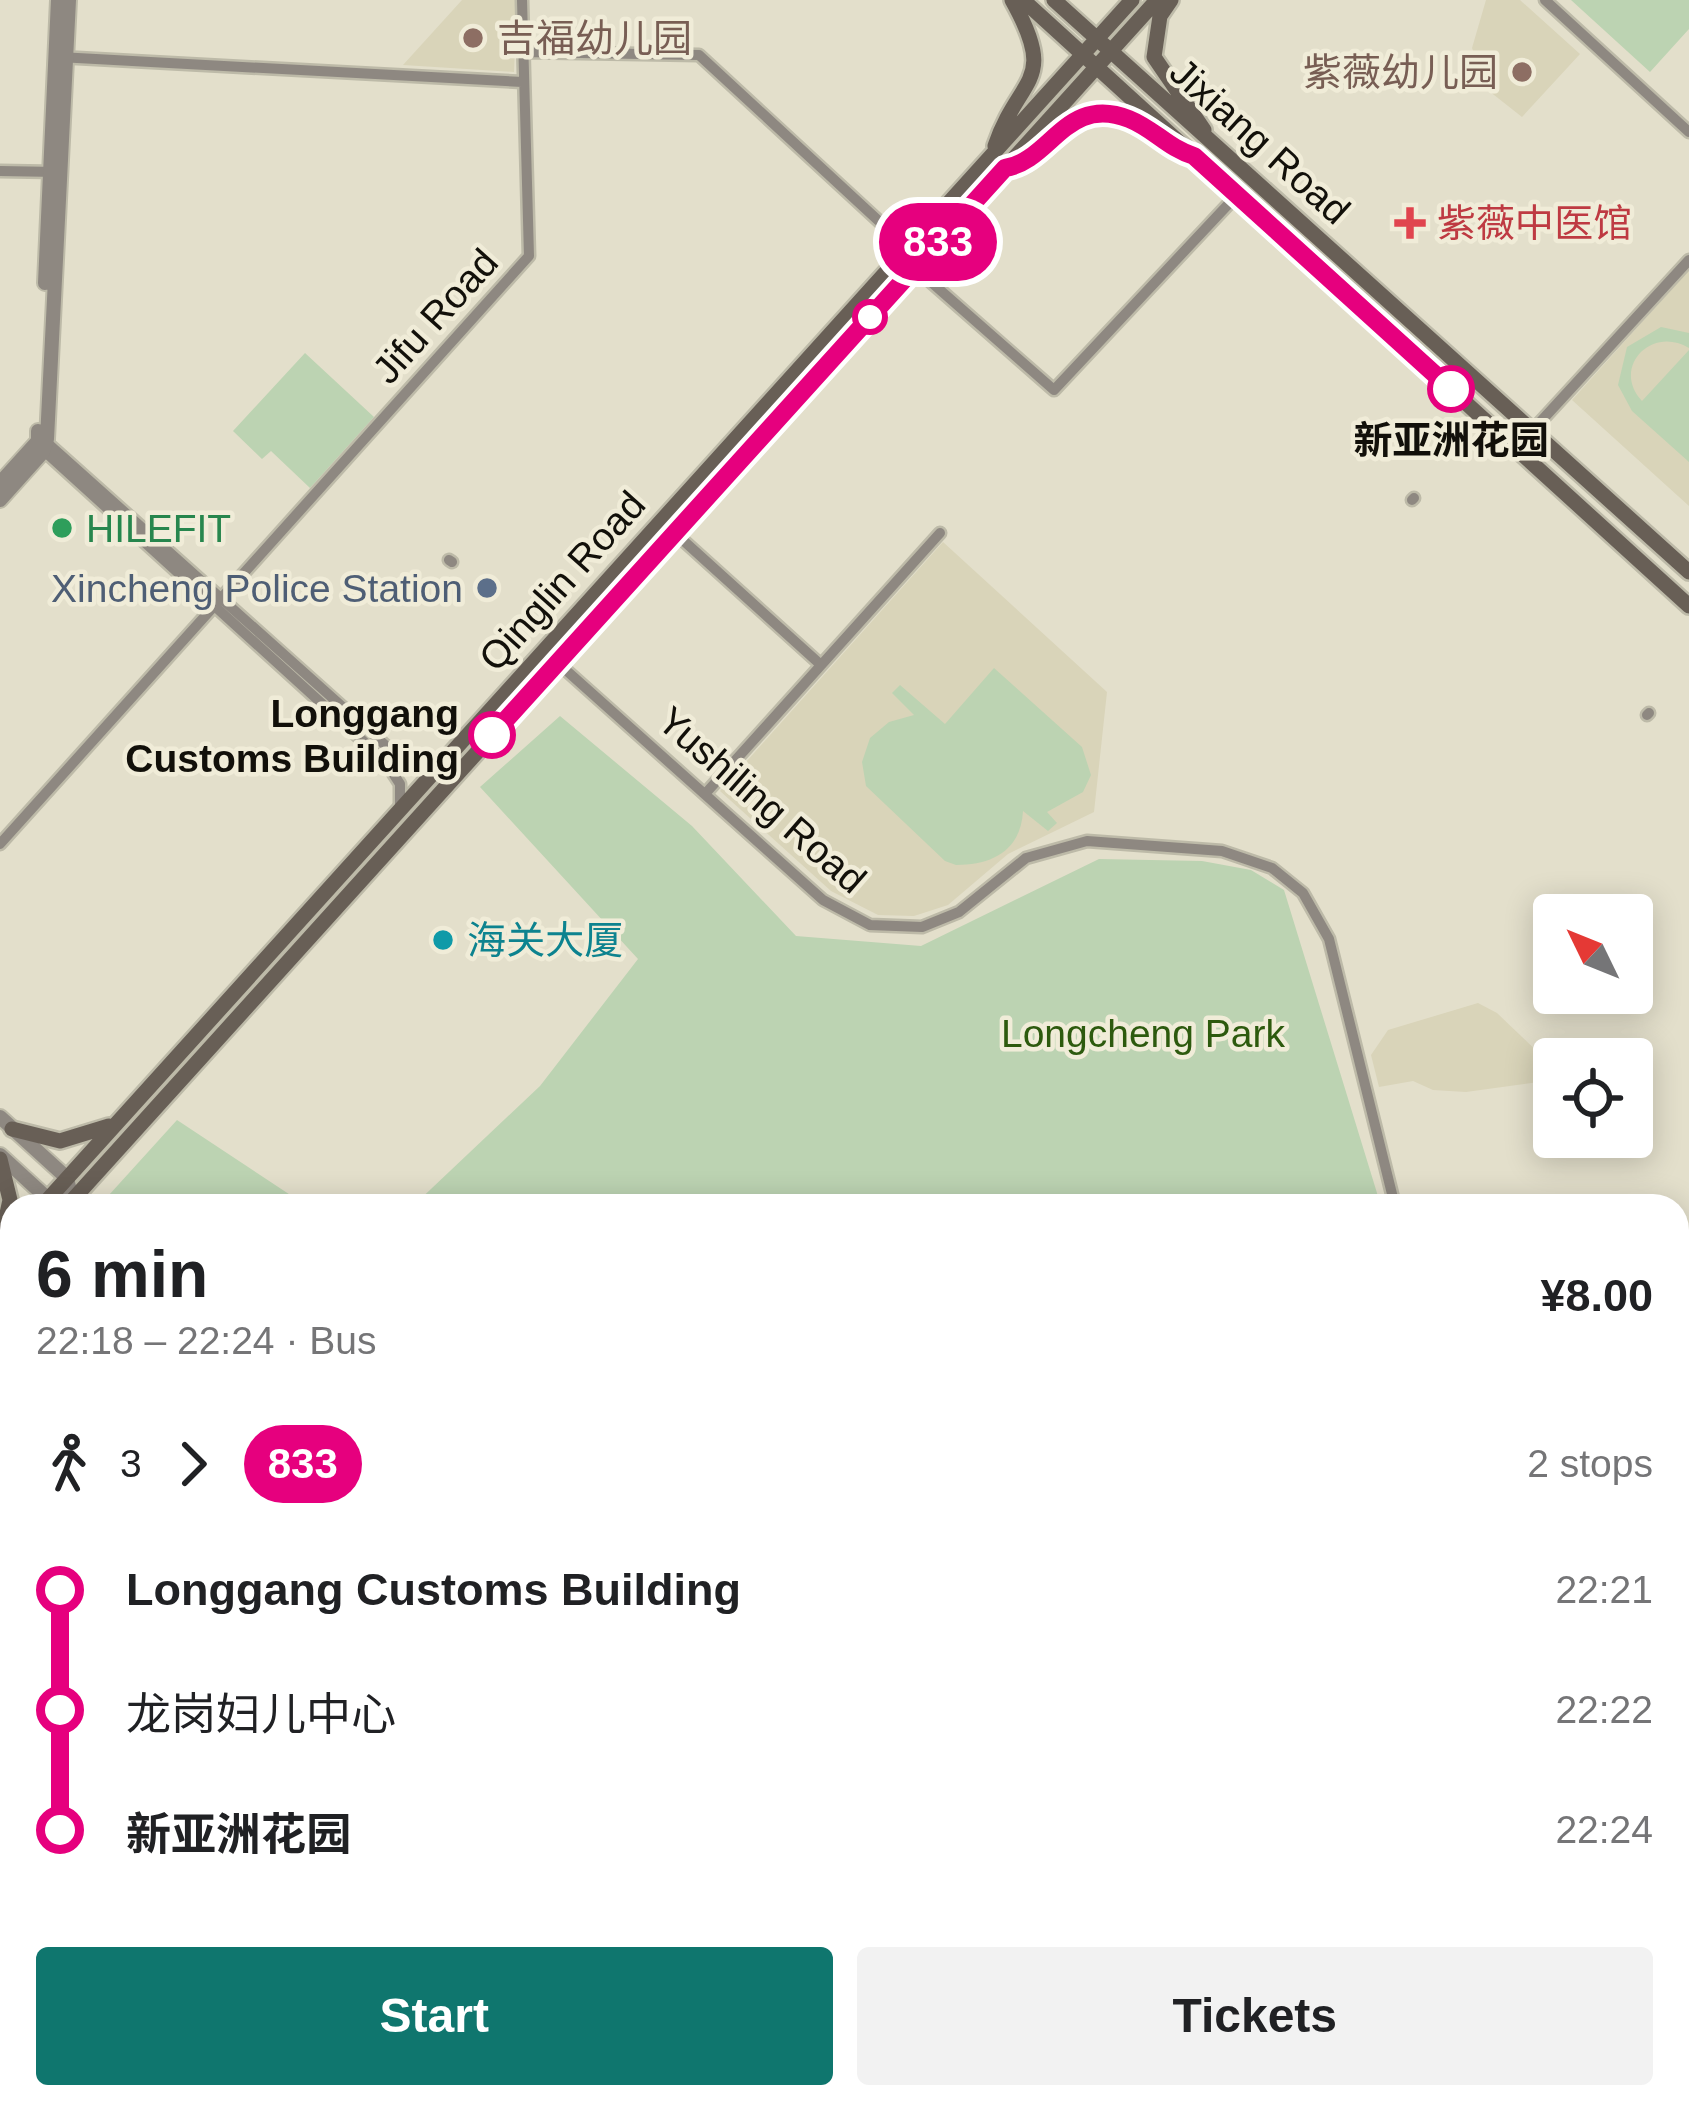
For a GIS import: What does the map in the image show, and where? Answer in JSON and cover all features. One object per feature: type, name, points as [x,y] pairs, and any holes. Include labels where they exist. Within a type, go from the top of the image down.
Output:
[{"type":"main road","points":[[992,154],[1034,70],[1033,43],[1012,0]]},
{"type":"main road","name":"Jixiang Road","points":[[1023,0],[1689,606]]},
{"type":"main road","name":"Jixiang Road","points":[[1054,0],[1689,572]]},
{"type":"main road","name":"Qinglin Road","points":[[52,1194],[1132,0]]},
{"type":"main road","name":"Qinglin Road","points":[[77,1194],[1157,0]]},
{"type":"main road","points":[[1171,0],[1160,16],[1154,57],[1169,86],[1195,111],[1207,139]]},
{"type":"main road","points":[[1005,168],[1024,162],[1067,123],[1108,115],[1127,118],[1165,146],[1194,156]]},
{"type":"main road","points":[[961,217],[989,172],[968,181]]},
{"type":"main road","points":[[6,1123],[41,1138],[80,1139],[122,1118]]},
{"type":"main road","points":[[0,1157],[9,1194]]},
{"type":"street","points":[[58,0],[61,57]]},
{"type":"street","points":[[0,500],[43,444],[61,57],[69,0]]},
{"type":"street","name":"Jifu Road","points":[[0,844],[529,256],[522,0]]},
{"type":"street","points":[[1545,0],[1689,132]]},
{"type":"street","points":[[523,52],[699,55],[908,248]]},
{"type":"street","points":[[61,57],[522,82]]},
{"type":"street","points":[[0,171],[55,172]]},
{"type":"street","points":[[915,268],[1054,390],[1237,195]]},
{"type":"street","points":[[1532,431],[1689,260]]},
{"type":"street","points":[[43,444],[394,753],[418,765],[444,761]]},
{"type":"street","points":[[0,483],[43,444]]},
{"type":"street","points":[[705,794],[940,532]]},
{"type":"street","points":[[675,533],[821,664]]},
{"type":"street","points":[[217,601],[385,761],[400,784],[400,810]]},
{"type":"street","name":"Yushiling Road","points":[[558,663],[833,908],[883,928],[922,927],[948,918],[1015,865],[1075,842],[1222,851],[1272,868],[1311,904],[1329,939],[1392,1194]]},
{"type":"street","points":[[6,1123],[67,1178],[68,1194]]},
{"type":"street","points":[[0,1157],[37,1194]]},
{"type":"shaded area","name":"吉福幼儿园","points":[[462,0],[517,0],[514,72],[403,65]]},
{"type":"shaded area","name":"紫薇幼儿园","points":[[1486,0],[1520,0],[1580,54],[1522,117],[1489,91],[1472,48]]},
{"type":"shaded area","points":[[1689,270],[1689,506],[1572,400]]},
{"type":"shaded area","points":[[943,542],[1107,692],[1094,812],[1008,854],[948,905],[914,916],[878,915],[831,891],[720,791]]},
{"type":"shaded area","points":[[1478,1003],[1497,1013],[1533,1047],[1533,1083],[1466,1092],[1433,1090],[1413,1081],[1379,1087],[1371,1055],[1388,1030]]},
{"type":"green space","points":[[1571,0],[1689,0],[1689,29],[1650,72]]},
{"type":"green space","points":[[1661,327],[1689,333],[1689,348],[1675,342],[1649,346],[1633,364],[1631,376],[1642,401],[1689,350],[1689,462],[1632,411],[1618,385],[1627,347]]},
{"type":"green space","points":[[305,353],[374,417],[310,488],[271,451],[262,459],[233,431]]},
{"type":"green space","points":[[994,668],[1082,747],[1091,775],[1083,792],[1047,812],[1057,823],[1048,831],[1023,811],[1017,836],[1003,853],[956,865],[945,861],[866,786],[862,762],[870,738],[889,722],[914,715],[892,693],[900,685],[945,724]]},
{"type":"green space","name":"Longcheng Park","points":[[560,716],[692,826],[796,936],[921,946],[1099,859],[1202,861],[1251,870],[1284,890],[1377,1194],[426,1194],[540,1086],[638,959],[480,787]]},
{"type":"green space","points":[[177,1120],[289,1194],[110,1194]]},
{"type":"bus line","name":"833","points":[[492,735],[1005,168],[1024,162],[1067,123],[1108,115],[1127,118],[1151,131],[1165,146],[1194,156],[1451,389]]},
{"type":"place","name":"吉福幼儿园","points":[[473,38]]},
{"type":"place","name":"紫薇幼儿园","points":[[1522,72]]},
{"type":"place","name":"紫薇中医馆","points":[[1410,223]]},
{"type":"place","name":"新亚洲花园","points":[[1451,389]]},
{"type":"place","name":"HILEFIT","points":[[62,528]]},
{"type":"place","name":"Xincheng Police Station","points":[[487,588]]},
{"type":"place","name":"Longgang Customs Building","points":[[492,735]]},
{"type":"place","name":"海关大厦","points":[[443,940]]}]
